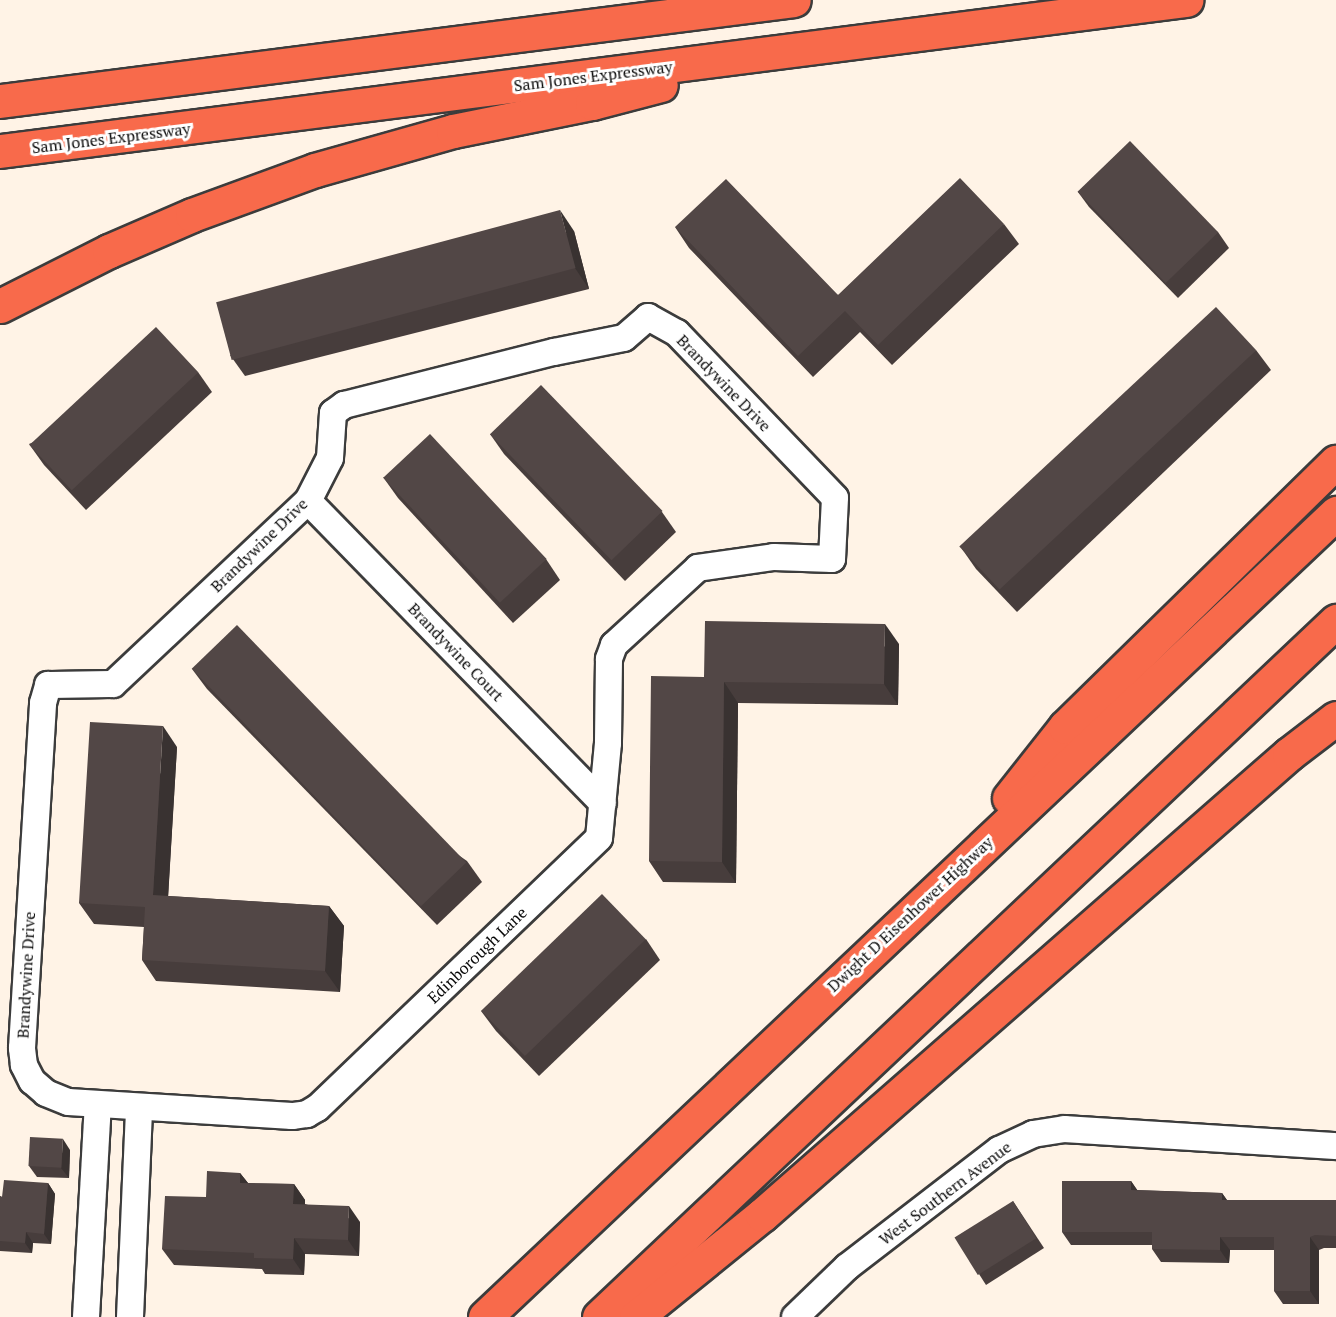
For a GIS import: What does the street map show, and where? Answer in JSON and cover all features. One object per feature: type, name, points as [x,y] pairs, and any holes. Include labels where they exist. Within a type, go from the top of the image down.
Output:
[{"type":"highway","points":[[607,23],[718,0]]},
{"type":"highway","points":[[0,100],[794,0]]},
{"type":"highway","name":"Sam Jones Expressway","points":[[0,152],[1186,0]]},
{"type":"highway","points":[[0,306],[109,251],[192,215],[315,170],[453,131],[592,103],[806,49]]},
{"type":"highway","points":[[943,883],[1065,727],[1336,462]]},
{"type":"highway","name":"Dwight D Eisenhower Highway","points":[[485,1317],[1336,513]]},
{"type":"highway","points":[[599,1317],[1336,621]]},
{"type":"highway","points":[[636,1317],[762,1215],[1289,754],[1336,718]]},
{"type":"street","name":"Brandywine Drive","points":[[139,1107],[68,1102],[46,1093],[32,1081],[22,1054],[29,916],[46,691],[48,685],[113,684],[308,501],[330,458],[333,413],[344,405],[554,352],[624,338],[648,317],[677,333],[835,498],[832,559]]},
{"type":"street","name":"Brandywine Court","points":[[308,501],[603,803]]},
{"type":"street","name":"Edinborough Lane","points":[[139,1107],[292,1116],[307,1114],[317,1108],[598,838],[603,803],[609,659],[614,645],[698,568],[774,557],[832,559]]},
{"type":"street","points":[[86,1317],[98,1104]]},
{"type":"street","points":[[130,1317],[139,1107]]},
{"type":"street","name":"West Southern Avenue","points":[[795,1317],[847,1267],[904,1223],[999,1150],[1033,1134],[1065,1129],[1336,1146]]},
{"type":"building","points":[[1130,141],[1218,232],[1166,283],[1077,192]]},
{"type":"building","points":[[960,178],[1004,224],[878,345],[845,311],[798,356],[675,227],[726,179],[838,295]]},
{"type":"building","points":[[560,210],[576,268],[232,360],[216,302]]},
{"type":"building","points":[[1216,307],[1256,350],[1000,590],[959,546]]},
{"type":"building","points":[[156,327],[198,372],[72,490],[29,445]]},
{"type":"building","points":[[541,385],[663,511],[611,560],[490,434]]},
{"type":"building","points":[[430,434],[547,559],[500,603],[383,478]]},
{"type":"building","points":[[705,621],[885,624],[884,684],[724,682],[722,862],[649,861],[651,676],[704,677]]},
{"type":"building","points":[[237,625],[466,862],[421,906],[192,669]]},
{"type":"building","points":[[90,722],[163,726],[153,895],[329,906],[325,971],[142,960],[145,907],[79,903]]},
{"type":"building","points":[[602,894],[646,939],[525,1056],[481,1011]]},
{"type":"building","points":[[30,1137],[63,1139],[61,1168],[28,1166]]},
{"type":"building","points":[[207,1171],[240,1173],[240,1183],[294,1184],[293,1204],[349,1206],[348,1240],[294,1238],[293,1259],[254,1258],[254,1253],[162,1249],[165,1196],[206,1197]]},
{"type":"building","points":[[4,1180],[48,1183],[44,1234],[26,1232],[25,1243],[0,1241],[0,1196],[2,1197]]},
{"type":"building","points":[[1062,1181],[1131,1181],[1131,1190],[1222,1193],[1222,1200],[1336,1200],[1336,1236],[1315,1235],[1310,1237],[1310,1291],[1274,1291],[1274,1237],[1220,1237],[1220,1250],[1152,1249],[1152,1232],[1062,1232]]},
{"type":"building","points":[[1013,1201],[1036,1238],[978,1275],[954,1238]]}]
